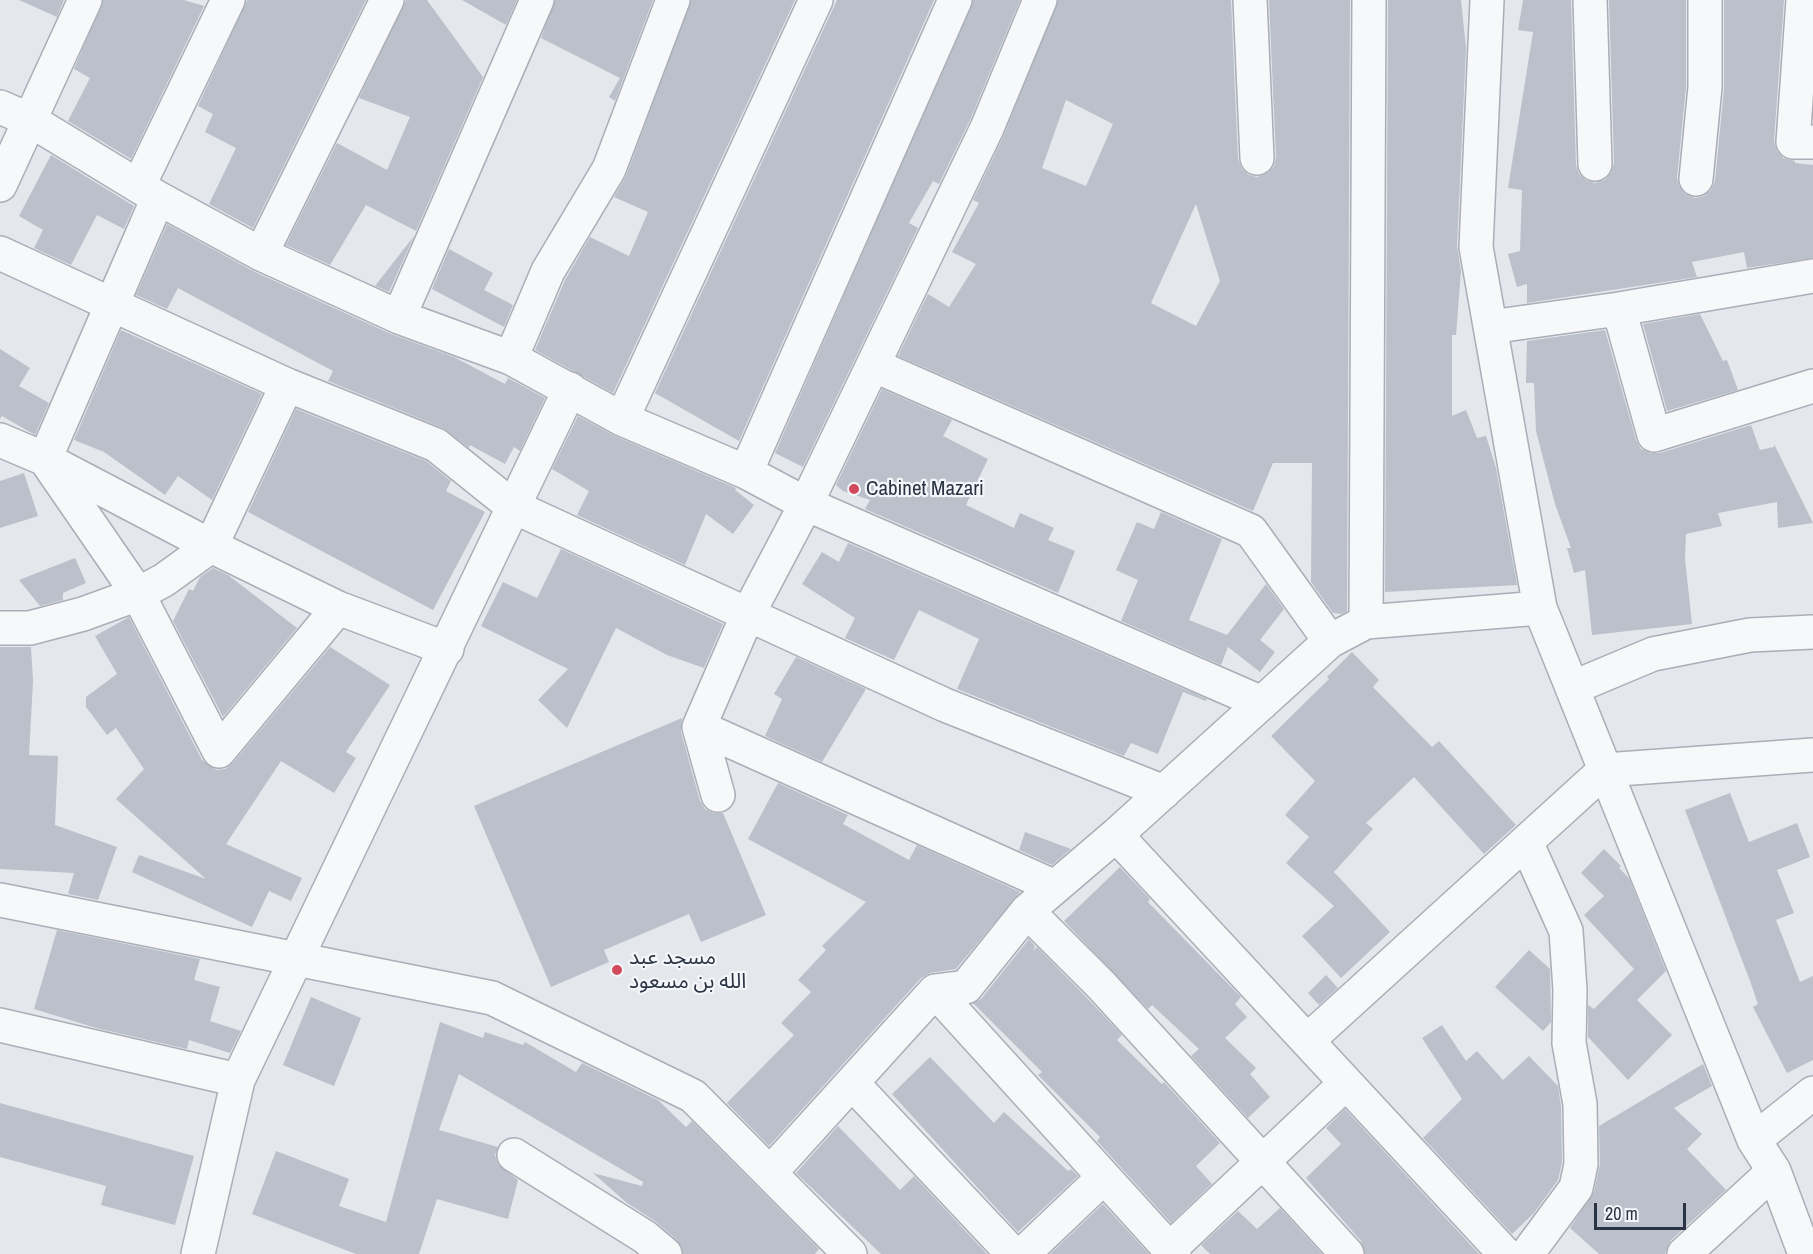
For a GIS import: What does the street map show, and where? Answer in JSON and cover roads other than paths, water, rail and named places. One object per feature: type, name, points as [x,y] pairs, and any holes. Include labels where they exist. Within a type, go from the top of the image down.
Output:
[{"type":"street","points":[[0,185],[85,0]]},
{"type":"street","points":[[45,459],[111,305],[149,192],[228,0]]},
{"type":"street","points":[[261,254],[387,0]]},
{"type":"street","points":[[399,317],[537,0]]},
{"type":"street","points":[[511,358],[548,271],[609,169],[673,0]]},
{"type":"street","points":[[622,419],[816,0]]},
{"type":"street","points":[[746,472],[955,0]]},
{"type":"street","points":[[718,795],[699,727],[748,614],[806,504],[987,128],[1040,0]]},
{"type":"street","points":[[1250,0],[1257,158]]},
{"type":"street","points":[[1366,622],[1369,0]]},
{"type":"street","points":[[1487,0],[1476,247],[1540,608],[1755,1140],[1774,1171],[1805,1254]]},
{"type":"street","points":[[1590,0],[1595,164]]},
{"type":"street","points":[[1696,179],[1705,87],[1705,0]]},
{"type":"street","points":[[1803,0],[1793,142],[1813,142]]},
{"type":"street","points":[[0,107],[30,120],[149,192],[261,254],[399,317],[511,358],[622,419],[746,472],[806,504],[1262,703]]},
{"type":"street","points":[[0,253],[287,386],[436,445],[512,506],[945,705],[1164,792]]},
{"type":"street","points":[[1490,327],[1620,309],[1813,276]]},
{"type":"street","points":[[1620,309],[1654,435],[1813,386]]},
{"type":"street","points":[[873,365],[1251,531],[1330,641]]},
{"type":"street","points":[[0,628],[30,627],[83,615],[138,594],[164,580],[211,546],[287,386]]},
{"type":"street","points":[[198,1254],[238,1080],[294,958],[447,649],[512,506],[570,389]]},
{"type":"street","points":[[0,440],[45,459],[211,546],[338,608],[447,649]]},
{"type":"street","points":[[45,459],[138,594],[219,751],[338,608]]},
{"type":"street","points":[[770,1173],[935,991],[966,987],[1027,911],[1116,835],[1330,641],[1366,622],[1540,608]]},
{"type":"street","points":[[1572,688],[1653,654],[1750,635],[1813,632]]},
{"type":"street","points":[[699,727],[1055,887]]},
{"type":"street","points":[[1307,1041],[1605,770],[1813,754]]},
{"type":"street","points":[[1116,835],[1504,1254]]},
{"type":"street","points":[[1526,842],[1566,931],[1570,990],[1569,1043],[1580,1104],[1581,1164],[1576,1188],[1527,1254]]},
{"type":"street","points":[[0,900],[492,998],[693,1096],[850,1254]]},
{"type":"street","points":[[1027,911],[1102,986],[1347,1254]]},
{"type":"street","points":[[935,991],[1172,1252],[1346,1083]]},
{"type":"street","points":[[0,1025],[238,1080]]},
{"type":"street","points":[[852,1083],[1013,1254]]},
{"type":"street","points":[[1755,1140],[1813,1093]]},
{"type":"street","points":[[514,1155],[645,1236],[665,1254]]},
{"type":"street","points":[[1684,1254],[1774,1171]]},
{"type":"street","points":[[1023,1254],[1104,1177]]},
{"type":"place","name":"Cabinet Mazari","points":[[854,489]]},
{"type":"place","name":"مسجد عبد الله بن مسعود","points":[[617,970]]}]
